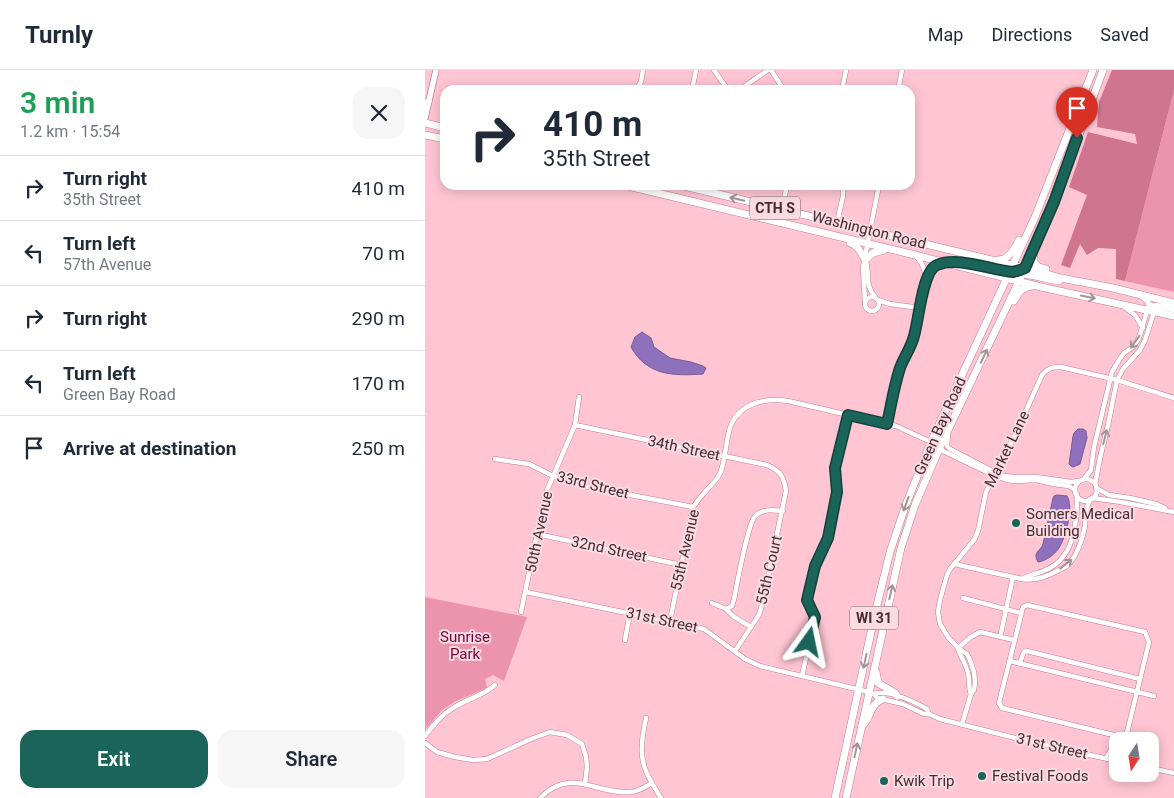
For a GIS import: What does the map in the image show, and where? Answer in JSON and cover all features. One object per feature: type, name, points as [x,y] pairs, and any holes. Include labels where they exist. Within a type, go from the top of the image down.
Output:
[{"type":"main road","name":"Green Bay Road","points":[[835,798],[876,608],[890,552],[905,506],[931,442],[1035,218],[1093,70]]},
{"type":"main road","name":"Green Bay Road","points":[[846,798],[861,726],[872,693],[874,669],[901,548],[915,505],[1054,202],[1103,70]]},
{"type":"main road","points":[[425,123],[440,127]]},
{"type":"main road","points":[[425,135],[440,138]]},
{"type":"main road","points":[[425,141],[429,138],[437,137]]},
{"type":"main road","points":[[992,260],[1005,259],[1015,248],[1038,199],[1048,184]]},
{"type":"main road","name":"Washington Road","points":[[653,190],[779,223],[959,266],[1022,274],[1041,287],[1151,310]]},
{"type":"main road","name":"Washington Road","points":[[700,190],[992,260],[1010,272],[1022,274]]},
{"type":"main road","points":[[829,235],[853,244],[859,249],[865,260],[874,252],[887,249]]},
{"type":"main road","points":[[946,249],[941,256],[944,262],[968,264],[1010,272]]},
{"type":"main road","points":[[1033,250],[1033,260],[1039,267],[1091,280],[1106,287]]},
{"type":"main road","points":[[959,266],[995,279],[998,284],[998,296]]},
{"type":"main road","points":[[1022,274],[1106,287],[1174,303]]},
{"type":"main road","points":[[991,339],[1002,327],[1020,292],[1027,287],[1041,287]]},
{"type":"main road","points":[[1151,310],[1163,307],[1174,309]]},
{"type":"main road","points":[[1151,310],[1174,316]]},
{"type":"main road","points":[[940,447],[939,440],[943,427],[943,417]]},
{"type":"main road","points":[[931,442],[935,446],[931,467]]},
{"type":"main road","points":[[874,669],[878,683],[897,696]]},
{"type":"main road","points":[[861,726],[867,722],[875,704],[883,699]]},
{"type":"street","points":[[425,118],[435,70]]},
{"type":"street","points":[[639,85],[643,70]]},
{"type":"street","points":[[694,85],[696,70]]},
{"type":"street","points":[[715,70],[725,85]]},
{"type":"street","points":[[746,85],[769,70],[780,85]]},
{"type":"street","points":[[843,85],[846,70]]},
{"type":"street","points":[[899,85],[903,70]]},
{"type":"street","points":[[779,223],[786,190]]},
{"type":"street","points":[[837,223],[843,190]]},
{"type":"street","points":[[878,190],[863,274],[865,306],[872,311],[890,304]]},
{"type":"street","points":[[887,424],[899,370],[913,340],[926,280],[926,272],[922,263],[915,255]]},
{"type":"street","points":[[865,260],[868,284],[879,304],[877,308]]},
{"type":"street","points":[[926,280],[933,267],[944,262]]},
{"type":"street","points":[[1139,295],[1151,310]]},
{"type":"street","points":[[865,301],[870,297],[890,304],[920,308]]},
{"type":"street","points":[[1121,304],[1135,315],[1143,328]]},
{"type":"street","points":[[1022,579],[1052,567],[1060,561],[1069,546],[1075,525],[1077,484],[1091,470],[1110,378],[1116,363],[1133,347],[1139,338],[1151,310]]},
{"type":"street","points":[[954,564],[1031,580],[1048,576],[1066,567],[1073,559],[1082,539],[1086,511],[1095,494],[1100,458],[1117,380],[1123,369],[1140,350],[1151,310]]},
{"type":"street","name":"Market Lane","points":[[962,724],[971,694],[969,675],[958,648],[940,624],[938,612],[943,586],[954,564],[974,540],[987,492],[1042,375],[1053,367],[1061,367],[1110,378],[1174,398]]},
{"type":"street","name":"50th Avenue","points":[[521,612],[545,495],[575,425],[579,397]]},
{"type":"street","name":"55th Avenue","points":[[670,622],[693,507],[716,481],[721,471],[731,425],[739,414],[748,406],[762,401],[778,399],[848,415]]},
{"type":"street","points":[[802,676],[815,617],[807,600],[815,566],[828,538],[837,492],[835,468],[848,415],[896,426],[931,442]]},
{"type":"street","name":"34th Street","points":[[575,425],[767,465],[775,469],[785,482]]},
{"type":"street","points":[[948,431],[947,446],[950,450],[1007,480],[1036,480],[1069,486],[1082,500],[1115,501],[1172,511]]},
{"type":"street","points":[[940,447],[943,451],[995,474],[1071,482],[1091,480],[1109,495],[1156,504],[1172,511]]},
{"type":"street","name":"33rd Street","points":[[495,459],[529,464],[553,476],[579,485],[693,507]]},
{"type":"street","name":"55th Court","points":[[735,651],[759,615],[783,511],[786,490],[785,482]]},
{"type":"street","points":[[726,609],[732,606],[753,517],[761,511],[783,511]]},
{"type":"street","name":"32nd Street","points":[[537,534],[681,564]]},
{"type":"street","points":[[1001,633],[1013,577]]},
{"type":"street","name":"31st Street","points":[[526,592],[705,629],[745,659],[760,666],[872,693],[880,692],[897,696],[923,706],[929,714]]},
{"type":"street","points":[[963,598],[1021,613]]},
{"type":"street","points":[[712,603],[726,609],[733,616],[751,627]]},
{"type":"street","points":[[1109,736],[1002,708],[999,703],[1023,607],[1027,605],[1145,632],[1149,642],[1128,732]]},
{"type":"street","points":[[625,640],[631,613]]},
{"type":"street","points":[[958,648],[980,632],[1014,640]]},
{"type":"street","points":[[1019,663],[1024,652],[1027,651],[1140,679]]},
{"type":"street","points":[[1010,661],[1154,696]]},
{"type":"street","points":[[425,736],[440,718],[453,707],[489,690],[495,685]]},
{"type":"street","name":"31st Street","points":[[872,693],[877,698],[903,704],[940,719],[1109,759]]},
{"type":"street","points":[[646,718],[641,748],[644,768],[661,798]]},
{"type":"street","points":[[425,743],[437,752],[473,760],[487,759],[550,732],[567,735],[582,744],[587,767],[585,784]]},
{"type":"street","points":[[1106,758],[1109,753]]},
{"type":"street","points":[[1159,770],[1174,773]]},
{"type":"street","points":[[540,798],[548,790],[562,784],[575,782],[618,792],[631,792],[652,784]]},
{"type":"green space","points":[[1174,90],[1174,292],[1125,281]]},
{"type":"green space","name":"Sunrise Park","points":[[425,597],[527,617],[504,681],[493,675],[485,679],[487,688],[456,701],[442,710],[425,730]]},
{"type":"shaded area","points":[[1112,70],[1174,70],[1174,90],[1125,281],[1116,279],[1116,249],[1098,248],[1087,255],[1080,244],[1070,268],[1061,265],[1087,195],[1069,187],[1088,132],[1137,144],[1135,134],[1097,127],[1099,102]]},
{"type":"shaded area","points":[[642,332],[651,338],[654,347],[670,358],[691,362],[706,368],[703,374],[672,374],[653,369],[645,364],[637,357],[631,347],[635,337]]},
{"type":"shaded area","points":[[1078,429],[1086,431],[1087,438],[1080,464],[1073,467],[1069,464],[1073,436]]},
{"type":"shaded area","points":[[1057,495],[1067,496],[1069,501],[1067,529],[1056,552],[1047,559],[1038,562],[1036,554],[1043,544],[1053,498]]},
{"type":"place","name":"Somers Medical Building","points":[[1016,523]]},
{"type":"place","name":"Festival Foods","points":[[982,776]]},
{"type":"place","name":"Kwik Trip","points":[[884,781]]},
{"type":"route","points":[[809,642],[815,617],[807,600],[815,566],[828,538],[837,492],[835,468],[848,415],[887,424],[899,370],[915,335],[926,280],[933,267],[944,262],[953,262],[991,267],[1009,272],[1016,272],[1025,268],[1054,202],[1077,138]]}]
